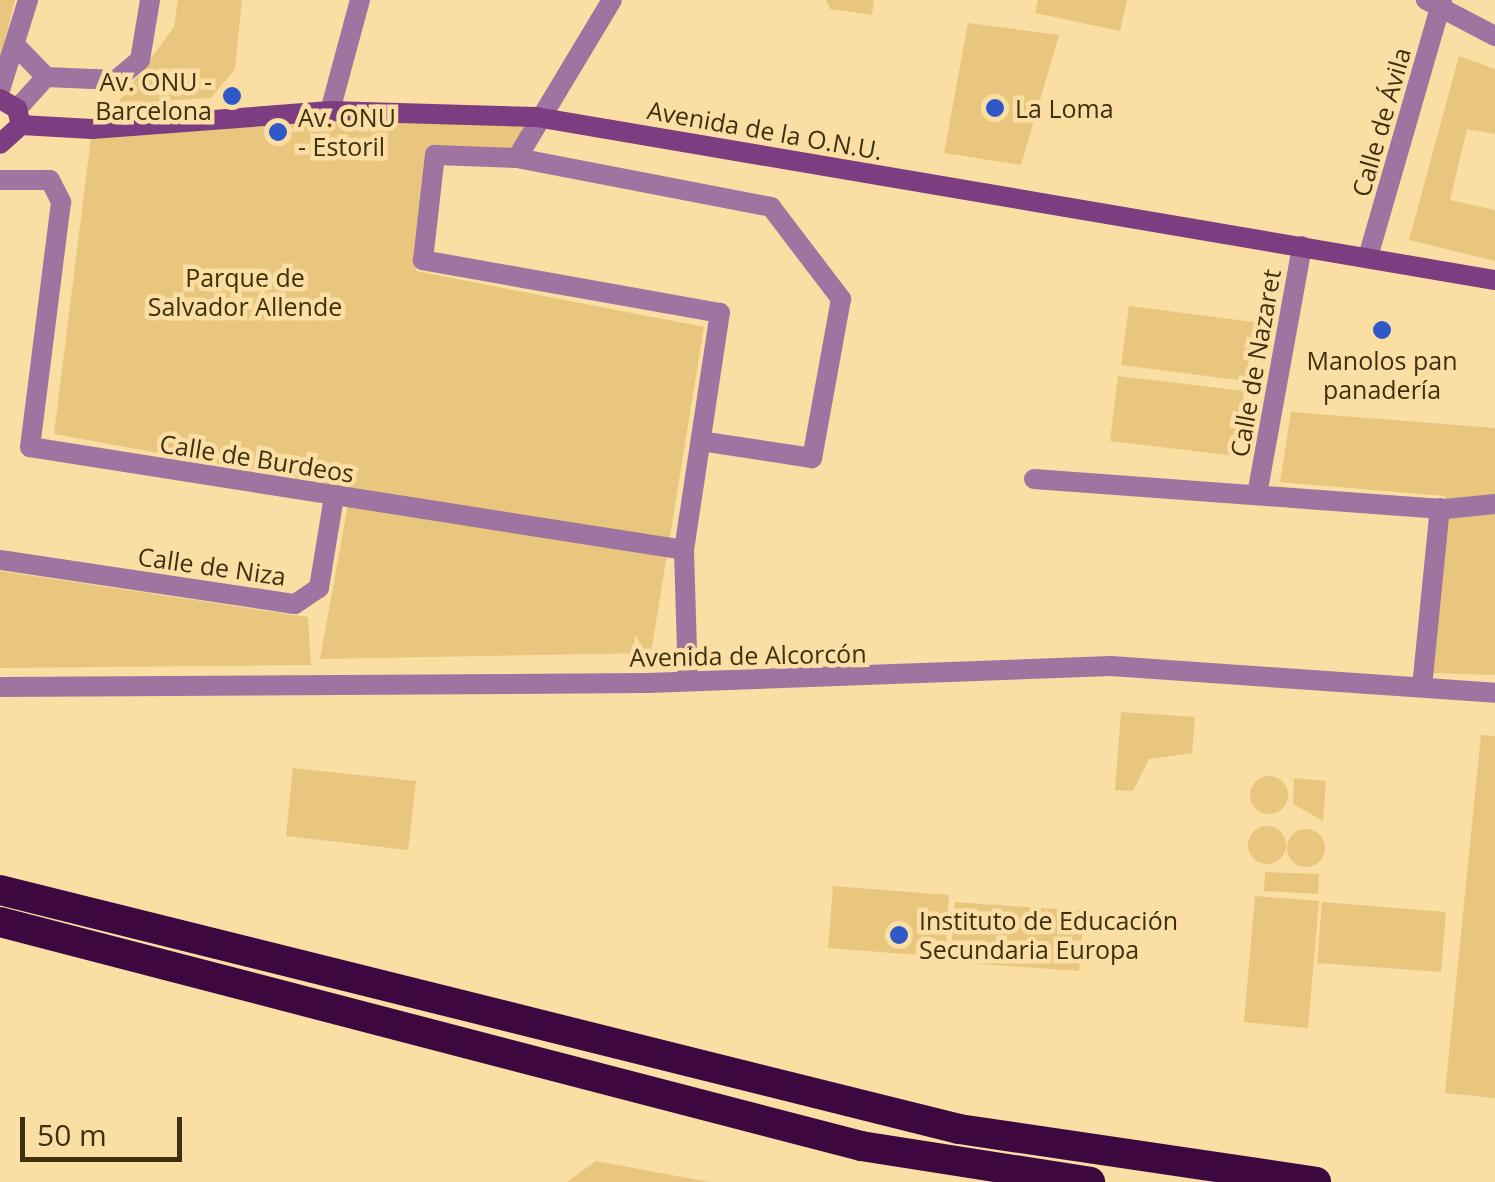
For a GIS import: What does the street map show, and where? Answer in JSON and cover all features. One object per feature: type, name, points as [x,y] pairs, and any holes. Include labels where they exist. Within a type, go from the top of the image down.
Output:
[{"type":"highway","points":[[0,875],[110,912],[542,1031],[959,1129],[1316,1182]]},
{"type":"highway","points":[[0,890],[110,912]]},
{"type":"highway","points":[[0,922],[860,1146],[1090,1182]]},
{"type":"highway","points":[[0,941],[268,991]]},
{"type":"street","points":[[0,90],[19,49],[28,0]]},
{"type":"street","points":[[19,49],[46,78],[116,80],[140,60],[150,0]]},
{"type":"street","points":[[330,112],[360,0]]},
{"type":"street","points":[[516,158],[536,117],[612,0]]},
{"type":"street","points":[[1436,2],[1495,36]]},
{"type":"street","name":"Calle de Ávila","points":[[1368,257],[1436,2]]},
{"type":"street","points":[[0,144],[13,111],[46,78]]},
{"type":"street","name":"Avenida de la O.N.U.","points":[[13,111],[92,129],[330,112],[536,117],[1495,280]]},
{"type":"street","points":[[688,681],[684,550],[720,313],[423,260],[435,155],[516,158],[771,206],[841,299],[812,458],[702,440]]},
{"type":"street","name":"Calle de Burdeos","points":[[0,180],[50,180],[61,202],[30,447],[684,550]]},
{"type":"street","name":"Calle de Nazaret","points":[[1258,489],[1302,246]]},
{"type":"street","name":"Calle de Nazaret","points":[[1034,479],[1258,489],[1440,508],[1495,504]]},
{"type":"street","name":"Calle de Niza","points":[[0,560],[295,604],[319,588],[334,496]]},
{"type":"street","points":[[1422,688],[1440,508]]},
{"type":"street","name":"Avenida de Alcorcón","points":[[0,687],[688,681],[1112,666],[1495,693]]},
{"type":"green space","points":[[0,0],[15,0],[0,59]]},
{"type":"green space","points":[[178,0],[242,0],[235,69],[211,98],[117,104],[174,27]]},
{"type":"green space","points":[[826,0],[874,0],[872,15],[830,9]]},
{"type":"green space","points":[[1038,0],[1127,0],[1120,31],[1035,13]]},
{"type":"green space","name":"La Loma","points":[[968,23],[1059,35],[1021,165],[944,153]]},
{"type":"green space","points":[[1459,56],[1495,69],[1495,134],[1467,129],[1450,200],[1495,210],[1495,261],[1409,240]]},
{"type":"green space","name":"Parque de Salvador Allende","points":[[400,112],[536,117],[512,152],[430,151],[416,271],[704,327],[651,653],[320,659],[351,488],[54,434],[92,129]]},
{"type":"green space","points":[[1129,306],[1254,322],[1246,381],[1121,365]]},
{"type":"green space","points":[[1118,376],[1244,391],[1236,456],[1110,441]]},
{"type":"green space","points":[[1291,412],[1495,428],[1495,675],[1431,673],[1445,496],[1280,482]]},
{"type":"green space","points":[[0,571],[308,617],[311,665],[0,668]]},
{"type":"green space","points":[[1121,712],[1195,717],[1192,753],[1149,759],[1133,791],[1115,790]]},
{"type":"green space","points":[[1481,735],[1495,736],[1495,1098],[1445,1093]]},
{"type":"green space","points":[[293,768],[416,781],[408,850],[286,836]]},
{"type":"green space","points":[[1269,776],[1282,782],[1288,795],[1282,808],[1269,814],[1256,808],[1250,795],[1256,782]]},
{"type":"green space","points":[[1294,778],[1326,781],[1323,821],[1293,804]]},
{"type":"green space","points":[[1267,826],[1280,832],[1286,845],[1280,858],[1267,864],[1254,858],[1248,845],[1254,832]]},
{"type":"green space","points":[[1306,829],[1319,835],[1325,848],[1319,861],[1306,867],[1293,861],[1287,848],[1293,835]]},
{"type":"green space","points":[[1265,872],[1319,874],[1318,894],[1264,891]]},
{"type":"green space","points":[[833,886],[949,895],[945,957],[828,948]]},
{"type":"green space","points":[[1255,896],[1319,901],[1308,1028],[1244,1022]]},
{"type":"green space","points":[[955,902],[1084,911],[1079,971],[950,962]]},
{"type":"green space","points":[[1322,902],[1446,912],[1441,972],[1317,963]]},
{"type":"green space","points":[[596,1161],[709,1182],[567,1182]]},
{"type":"place","name":"Av. ONU - Barcelona","points":[[232,96]]},
{"type":"place","name":"La Loma","points":[[995,108]]},
{"type":"place","name":"Av. ONU - Estoril","points":[[278,132]]},
{"type":"place","name":"Manolos pan panadería","points":[[1382,330]]},
{"type":"place","name":"Instituto de Educación Secundaria Europa","points":[[899,935]]}]
